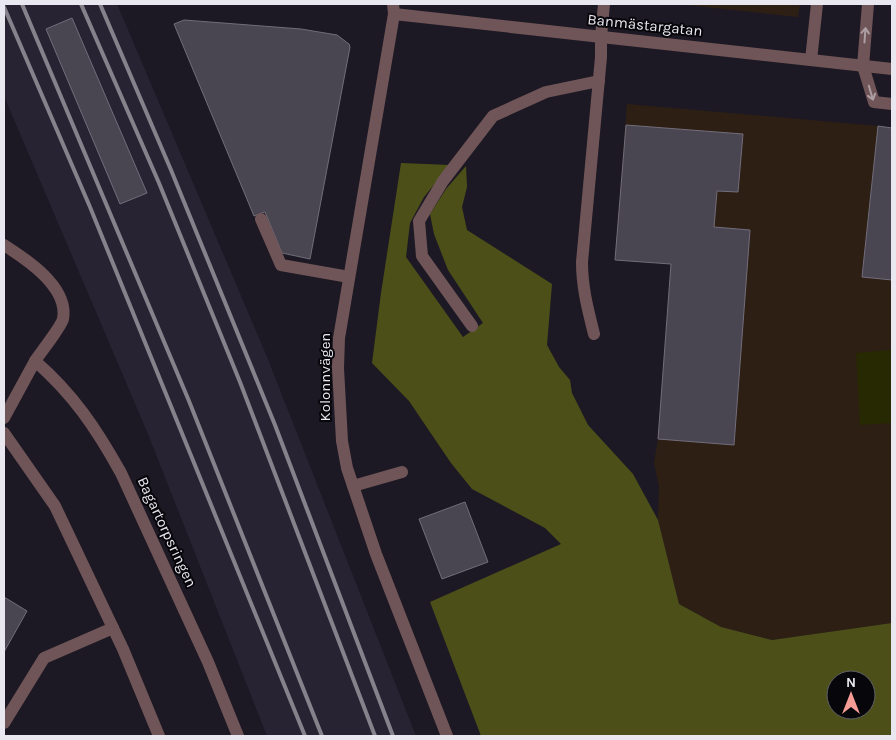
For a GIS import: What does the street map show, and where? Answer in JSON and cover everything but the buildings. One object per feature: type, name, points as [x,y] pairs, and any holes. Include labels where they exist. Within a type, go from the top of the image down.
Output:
[{"type":"street","points":[[594,334],[585,300],[582,262],[599,81],[604,4]]},
{"type":"street","points":[[811,60],[817,4]]},
{"type":"street","points":[[868,4],[863,66],[874,102],[892,104]]},
{"type":"street","name":"Banmästargatan","points":[[394,9],[601,37],[892,69]]},
{"type":"street","name":"Kolonnvägen","points":[[394,9],[339,338],[338,368],[342,441],[353,486],[376,554],[447,736]]},
{"type":"street","points":[[472,326],[422,256],[419,221],[443,181],[492,116],[546,92],[599,81]]},
{"type":"street","points":[[261,220],[281,265],[349,277]]},
{"type":"street","points":[[4,245],[32,263],[47,278],[62,305],[63,321],[36,361],[4,418]]},
{"type":"street","name":"Bagartorpsringen","points":[[36,361],[58,381],[82,410],[121,473],[208,662],[238,736]]},
{"type":"street","points":[[4,433],[55,506],[114,628],[159,736]]},
{"type":"street","points":[[353,486],[402,472]]},
{"type":"street","points":[[4,723],[44,658],[114,628]]},
{"type":"shaded area","points":[[4,4],[117,4],[267,357],[416,736],[267,736],[148,434],[4,96]]},
{"type":"shaded area","points":[[677,4],[800,4],[798,17]]},
{"type":"shaded area","points":[[627,104],[878,126],[863,277],[892,280],[892,623],[772,640],[721,627],[679,604],[658,520],[659,486],[654,463],[658,439],[671,264],[615,260]]},
{"type":"green space","points":[[401,163],[450,165],[424,197],[410,223],[406,257],[463,337],[483,323],[448,270],[434,234],[430,214],[446,189],[466,166],[467,187],[462,207],[467,230],[552,284],[547,345],[559,367],[570,380],[572,393],[588,425],[633,474],[658,520],[679,604],[721,627],[772,640],[892,623],[892,736],[481,736],[430,602],[561,544],[545,528],[472,489],[451,463],[409,401],[372,363]]},
{"type":"green space","points":[[892,350],[892,423],[860,425],[856,353]]},
{"type":"railway","points":[[22,4],[189,401],[322,736]]},
{"type":"railway","points":[[81,4],[159,183],[240,382],[375,736]]},
{"type":"railway","points":[[100,4],[171,170],[275,425],[393,736]]},
{"type":"railway","points":[[4,7],[90,207],[305,736]]}]
